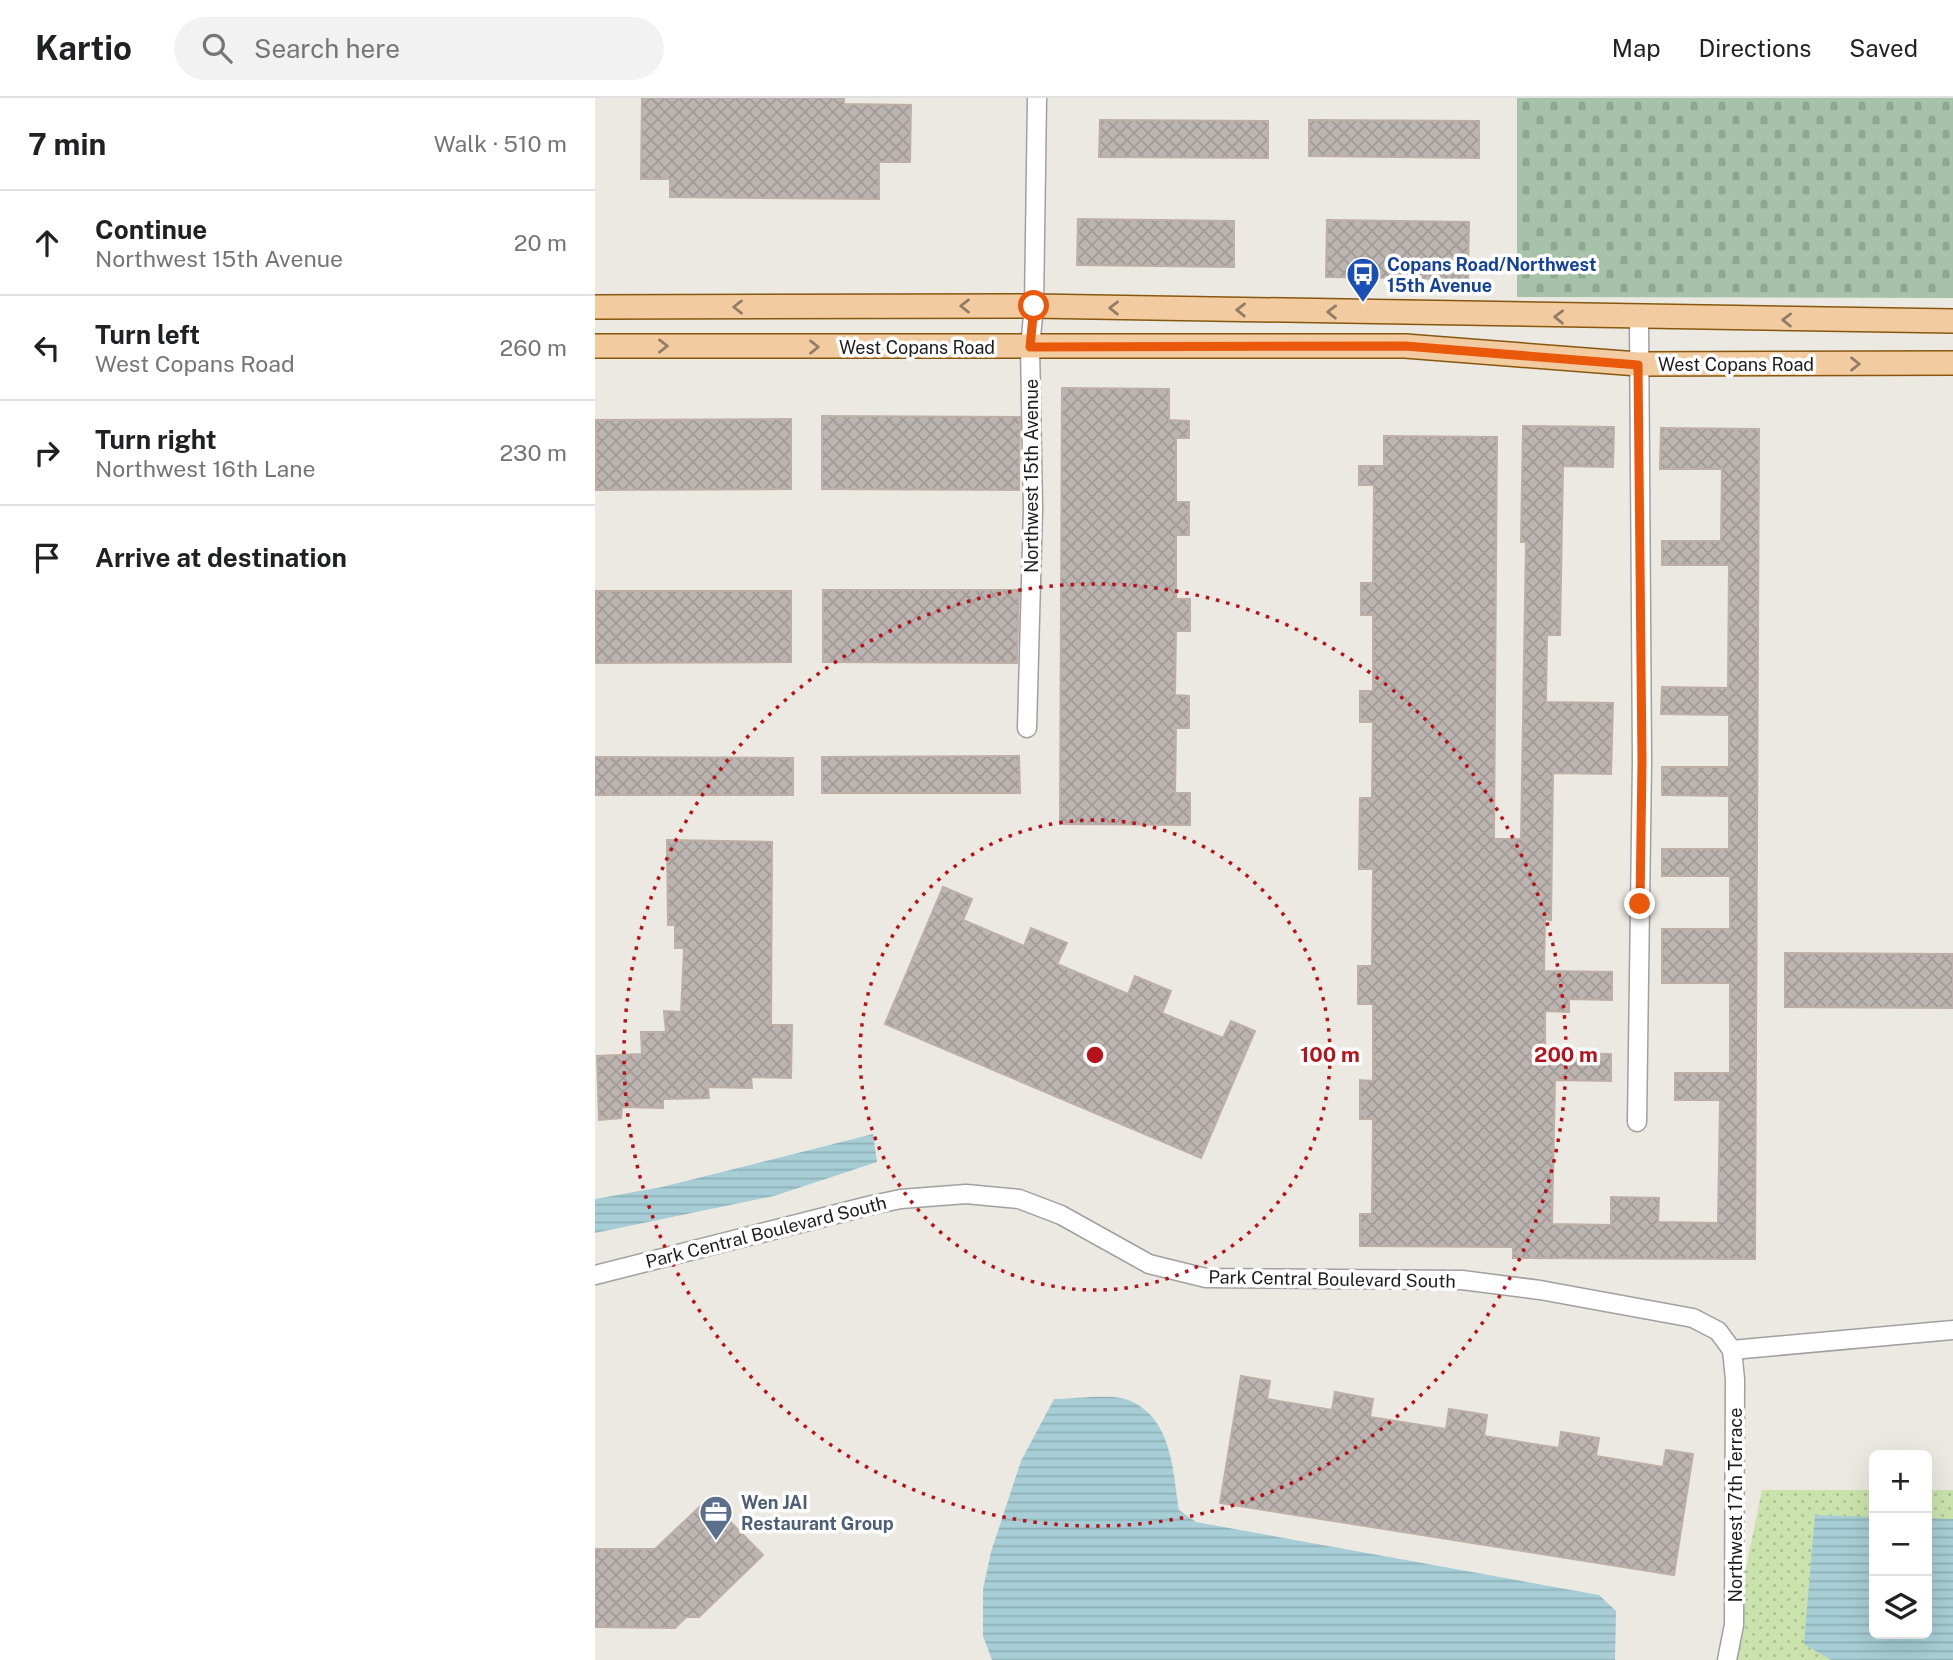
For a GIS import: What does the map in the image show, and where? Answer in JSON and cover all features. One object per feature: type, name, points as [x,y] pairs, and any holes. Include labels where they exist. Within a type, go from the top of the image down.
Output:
[{"type":"main road","points":[[595,307],[1034,306],[1639,318],[1953,321]]},
{"type":"main road","name":"West Copans Road","points":[[595,346],[1405,346],[1638,365],[1953,363]]},
{"type":"street","name":"Northwest 15th Avenue","points":[[1027,728],[1033,508],[1030,347],[1034,306],[1037,98]]},
{"type":"street","points":[[1637,1122],[1642,762],[1639,318]]},
{"type":"street","name":"Park Central Boulevard South","points":[[595,1275],[872,1205],[901,1199],[965,1194],[1019,1199],[1061,1215],[1149,1264],[1206,1278],[1462,1280],[1540,1290],[1693,1318],[1718,1331],[1732,1350]]},
{"type":"street","points":[[1732,1350],[1953,1331]]},
{"type":"street","name":"Northwest 17th Terrace","points":[[1727,1660],[1734,1625],[1735,1379],[1732,1350]]},
{"type":"green space","points":[[1517,98],[1953,98],[1953,298],[1517,297]]},
{"type":"green space","points":[[1762,1490],[1869,1490],[1869,1639],[1932,1639],[1932,1490],[1953,1490],[1953,1660],[1727,1660]]},
{"type":"water","points":[[873,1134],[877,1162],[774,1196],[595,1233],[595,1199],[662,1187]]},
{"type":"water","points":[[1118,1398],[1141,1406],[1161,1430],[1167,1446],[1179,1510],[1196,1522],[1599,1595],[1616,1611],[1615,1660],[992,1660],[983,1636],[983,1589],[991,1552],[1021,1461],[1054,1399]]},
{"type":"water","points":[[1815,1515],[1869,1517],[1869,1639],[1932,1639],[1932,1518],[1953,1519],[1953,1660],[1831,1660],[1804,1644]]},
{"type":"building","points":[[642,98],[844,98],[844,104],[911,105],[910,162],[879,162],[879,199],[670,197],[670,179],[641,179]]},
{"type":"building","points":[[1100,120],[1268,121],[1268,158],[1099,157]]},
{"type":"building","points":[[1309,120],[1479,121],[1479,158],[1309,156]]},
{"type":"building","points":[[1078,219],[1234,221],[1234,267],[1077,265]]},
{"type":"building","points":[[1327,220],[1469,222],[1468,279],[1326,277]]},
{"type":"building","points":[[1062,388],[1169,389],[1169,420],[1189,421],[1189,438],[1176,438],[1176,502],[1189,502],[1189,535],[1176,535],[1176,599],[1190,599],[1190,631],[1176,631],[1175,695],[1189,696],[1189,728],[1176,728],[1175,793],[1190,793],[1190,825],[1060,824]]},
{"type":"building","points":[[822,416],[1020,417],[1019,490],[822,489]]},
{"type":"building","points":[[791,419],[791,489],[596,490],[596,420]]},
{"type":"building","points":[[1523,426],[1614,427],[1613,467],[1563,466],[1560,635],[1547,635],[1546,702],[1613,703],[1611,774],[1553,773],[1551,920],[1545,919],[1544,971],[1612,972],[1612,1000],[1569,999],[1569,1012],[1545,1011],[1545,1053],[1611,1054],[1611,1081],[1555,1080],[1552,1224],[1611,1225],[1611,1197],[1659,1198],[1658,1222],[1718,1223],[1720,1100],[1675,1100],[1675,1073],[1730,1073],[1730,983],[1662,983],[1662,929],[1730,929],[1730,876],[1662,876],[1662,849],[1729,849],[1729,796],[1662,795],[1662,767],[1729,767],[1729,715],[1661,714],[1662,687],[1728,688],[1729,565],[1662,565],[1662,541],[1721,541],[1722,469],[1660,469],[1661,428],[1759,429],[1755,1259],[1513,1258],[1513,1247],[1360,1246],[1360,1214],[1372,1214],[1373,1119],[1360,1119],[1360,1080],[1373,1081],[1373,1004],[1358,1004],[1358,966],[1372,966],[1373,869],[1359,869],[1360,798],[1372,798],[1373,722],[1360,722],[1360,691],[1373,691],[1373,615],[1361,615],[1361,583],[1373,583],[1374,485],[1359,485],[1359,466],[1384,466],[1384,436],[1497,437],[1494,839],[1521,839],[1526,542],[1521,542]]},
{"type":"building","points":[[823,590],[1019,590],[1017,663],[823,662]]},
{"type":"building","points":[[596,591],[791,591],[791,662],[596,663]]},
{"type":"building","points":[[1019,756],[1020,793],[822,793],[822,757]]},
{"type":"building","points":[[595,757],[793,758],[793,795],[595,795]]},
{"type":"building","points":[[667,840],[772,842],[771,1025],[792,1025],[791,1078],[751,1077],[752,1088],[708,1087],[709,1098],[663,1099],[663,1108],[622,1107],[621,1118],[599,1120],[597,1056],[642,1054],[641,1032],[666,1032],[664,1011],[681,1012],[684,948],[675,948],[675,925],[668,925]]},
{"type":"building","points":[[943,887],[972,899],[963,920],[1024,946],[1031,928],[1067,943],[1057,964],[1128,994],[1135,976],[1171,991],[1162,1013],[1223,1038],[1231,1021],[1255,1031],[1201,1158],[885,1024]]},
{"type":"building","points":[[1785,953],[1953,954],[1953,1008],[1785,1007]]},
{"type":"building","points":[[1241,1376],[1270,1381],[1267,1399],[1332,1410],[1335,1392],[1373,1399],[1370,1417],[1446,1429],[1449,1409],[1487,1415],[1484,1436],[1559,1448],[1561,1432],[1599,1438],[1596,1456],[1663,1467],[1666,1450],[1693,1454],[1674,1575],[1220,1503]]},
{"type":"building","points":[[708,1499],[763,1555],[699,1617],[686,1617],[675,1628],[595,1627],[595,1549],[655,1549]]},
{"type":"place","name":"Copans Road/Northwest 15th Avenue","points":[[1363,304]]},
{"type":"place","name":"Wen JAI Restaurant Group","points":[[716,1542]]},
{"type":"route","points":[[1034,306],[1030,347],[1405,346],[1638,365],[1642,762],[1640,904]]}]
